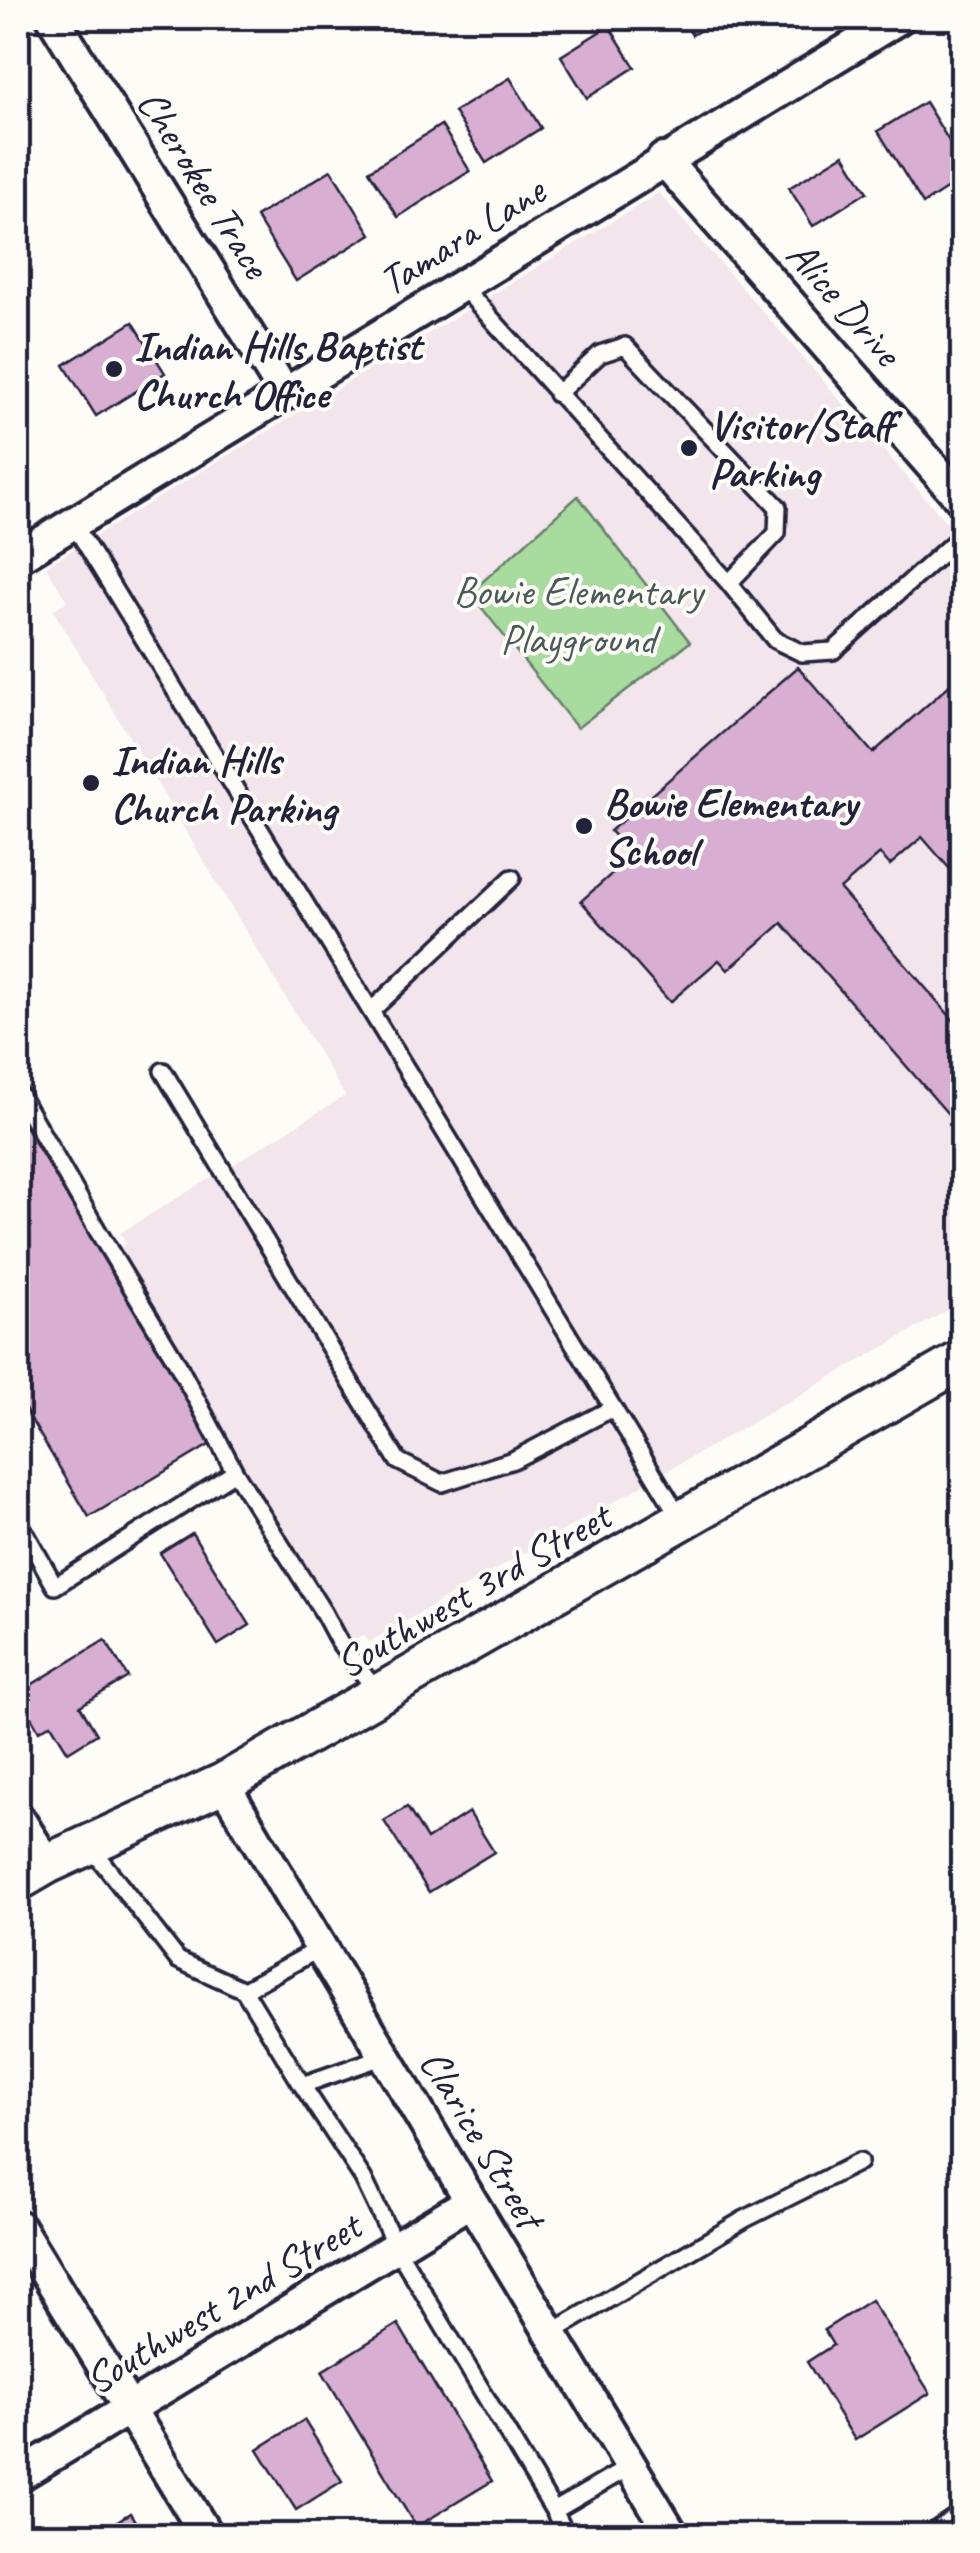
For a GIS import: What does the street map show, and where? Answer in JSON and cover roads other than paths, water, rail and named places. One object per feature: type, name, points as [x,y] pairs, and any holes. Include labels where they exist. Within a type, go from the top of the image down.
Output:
[{"type":"street","name":"Cherokee Trace","points":[[53,18],[285,394]]},
{"type":"street","name":"Tamara Lane","points":[[18,556],[898,18]]},
{"type":"street","name":"Alice Drive","points":[[664,160],[962,500]]},
{"type":"street","name":"Southwest 3rd Street","points":[[32,1873],[223,1783],[962,1360]]},
{"type":"street","name":"Clarice Street","points":[[223,1783],[673,2536]]},
{"type":"street","points":[[18,1818],[32,1873]]},
{"type":"street","name":"Southwest 2nd Street","points":[[18,2476],[471,2201]]},
{"type":"street","points":[[18,2226],[207,2536]]},
{"type":"street","points":[[941,2536],[962,2522]]},
{"type":"lane","points":[[461,284],[729,583],[775,640],[802,653],[833,651],[962,536]]},
{"type":"lane","points":[[557,394],[600,354],[624,346],[778,507],[777,533],[729,583]]},
{"type":"lane","points":[[72,523],[682,1521]]},
{"type":"lane","points":[[370,1010],[512,878]]},
{"type":"lane","points":[[164,1072],[398,1460],[442,1483],[513,1460],[613,1408]]},
{"type":"lane","points":[[18,1092],[176,1361],[236,1472],[339,1642],[378,1694]]},
{"type":"lane","points":[[18,1522],[56,1586],[236,1472]]},
{"type":"lane","points":[[89,1846],[178,1960],[244,1990],[363,2178],[396,2246],[567,2536]]},
{"type":"lane","points":[[244,1990],[321,1948]]},
{"type":"lane","points":[[302,2085],[385,2056]]},
{"type":"lane","points":[[550,2334],[746,2219],[859,2162]]},
{"type":"lane","points":[[554,2511],[631,2466]]},
{"type":"place","name":"Indian Hills Baptist Church Office","points":[[114,369]]},
{"type":"place","name":"Visitor/Staff Parking","points":[[689,448]]},
{"type":"place","name":"Indian Hills Church Parking","points":[[91,783]]},
{"type":"place","name":"Bowie Elementary School","points":[[584,826]]},
{"type":"park label","name":"Bowie Elementary Playground","points":[[578,614]]}]
